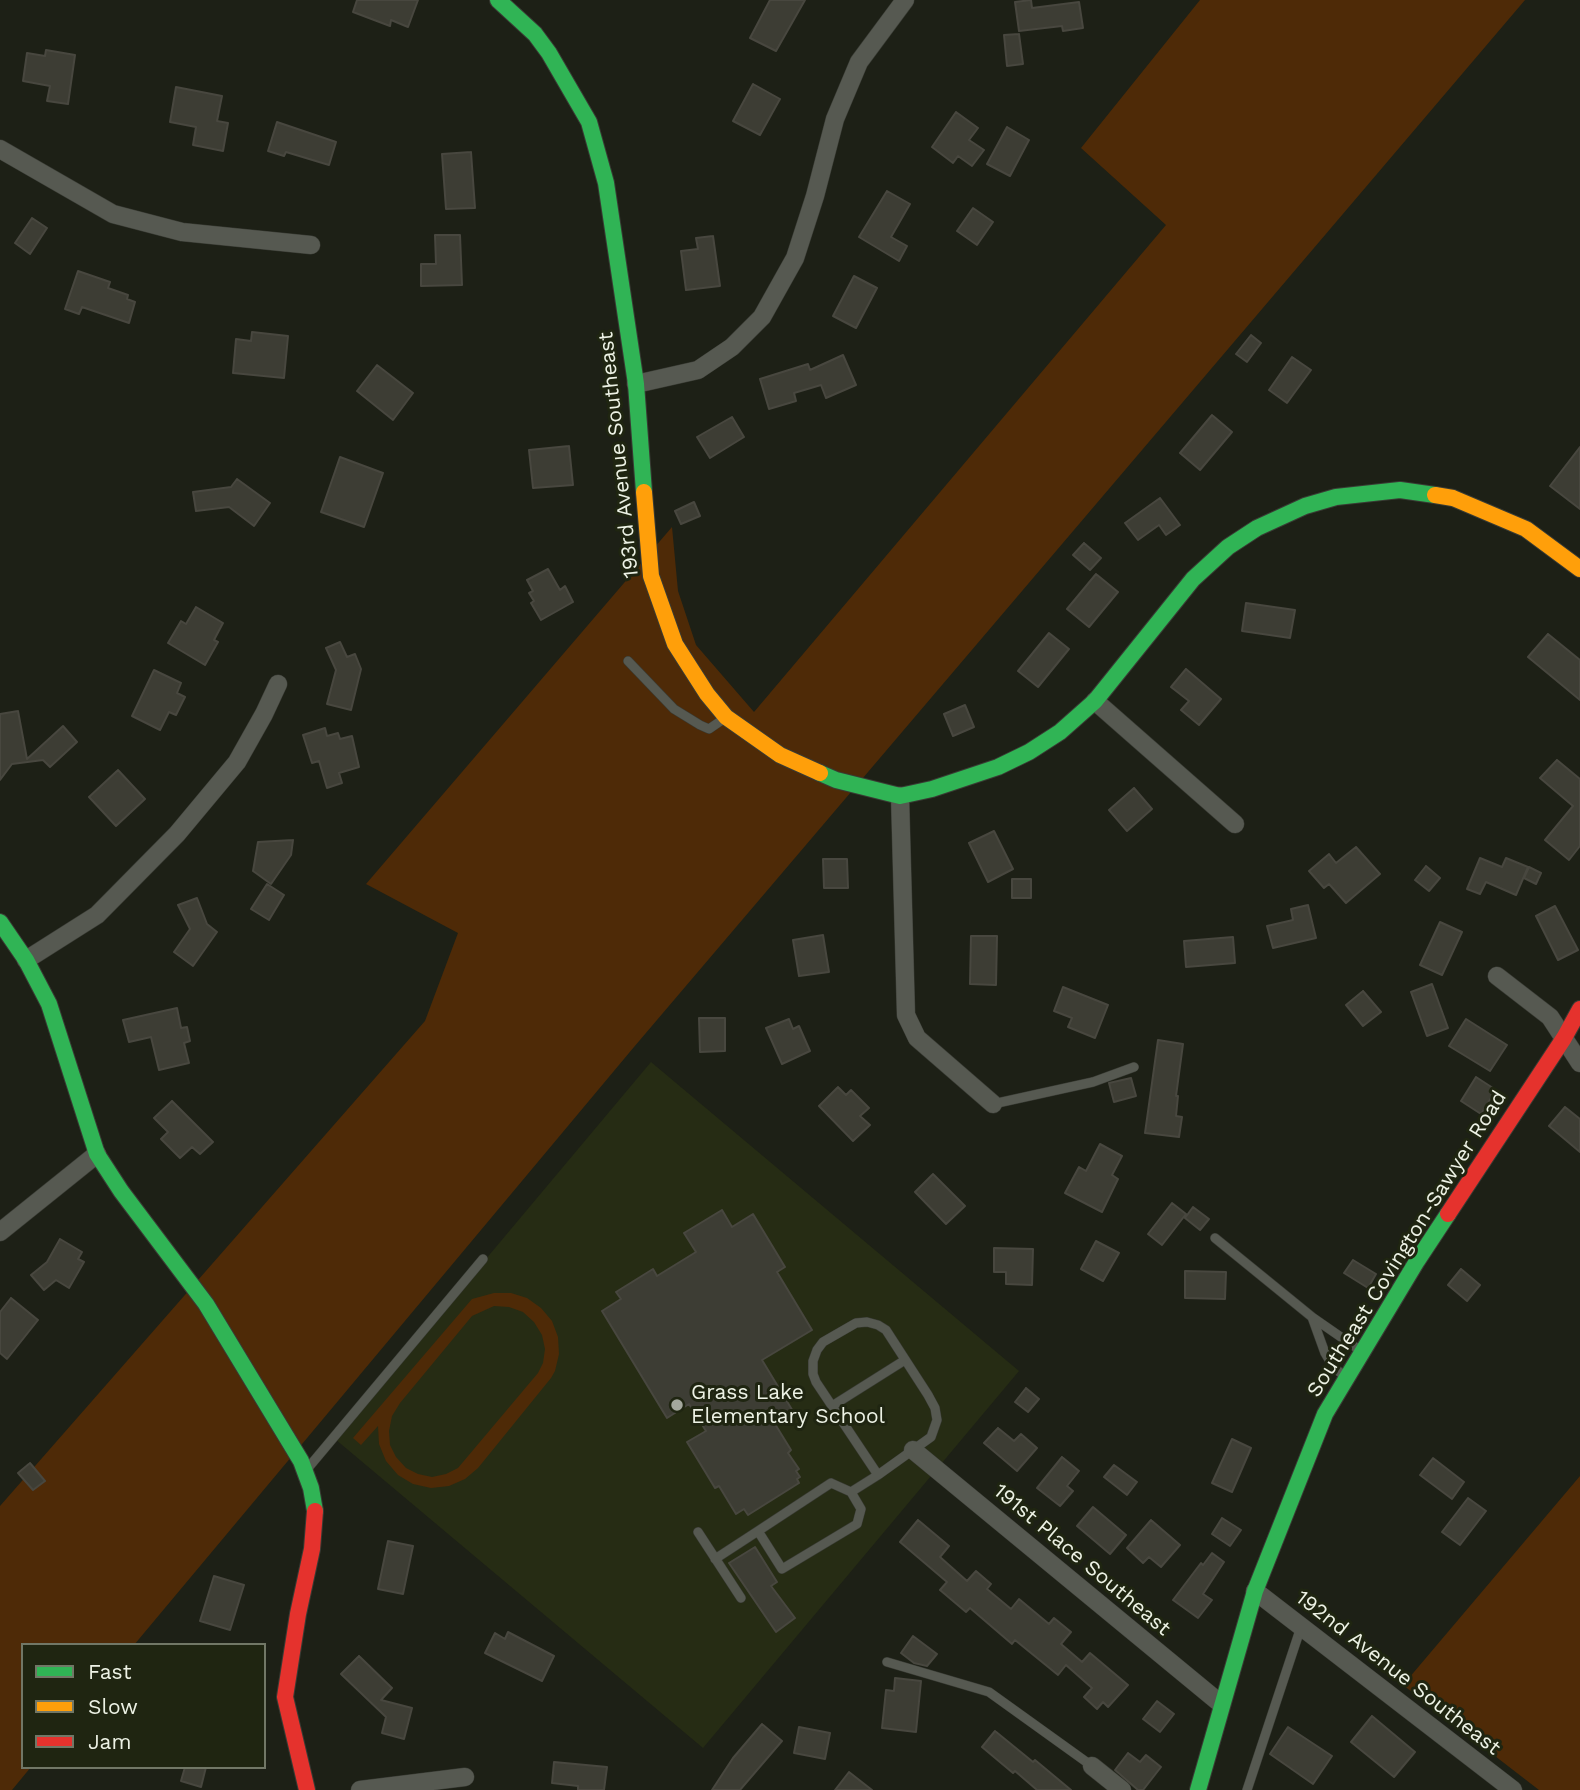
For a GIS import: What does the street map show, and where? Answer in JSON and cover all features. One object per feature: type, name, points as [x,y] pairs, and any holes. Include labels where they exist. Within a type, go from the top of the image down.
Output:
[{"type":"street","name":"193rd Avenue Southeast","points":[[498,0],[535,34],[550,52],[589,122],[606,183],[636,384],[651,576],[674,644],[706,694],[726,717],[780,755],[836,780],[900,796],[959,781],[1029,752],[1060,732],[1095,701],[1193,579],[1228,547],[1257,528],[1305,506],[1336,497],[1400,490],[1453,498],[1526,529],[1580,569]]},
{"type":"street","points":[[636,384],[698,370],[732,347],[762,317],[794,258],[815,196],[835,120],[859,62],[905,0]]},
{"type":"street","points":[[0,149],[113,214],[181,232],[311,245]]},
{"type":"street","points":[[26,960],[97,915],[177,834],[237,761],[278,684]]},
{"type":"street","points":[[1095,701],[1235,824]]},
{"type":"street","points":[[900,796],[906,1015],[917,1038],[993,1104]]},
{"type":"street","points":[[0,922],[26,960],[49,1004],[97,1154],[121,1191],[206,1304],[301,1461],[311,1488],[315,1512],[312,1549],[298,1614],[285,1697],[307,1790]]},
{"type":"street","points":[[1497,976],[1550,1017],[1580,1063]]},
{"type":"street","name":"Southeast Covington-Sawyer Road","points":[[1198,1790],[1255,1591],[1325,1414],[1417,1261],[1564,1038],[1580,1009]]},
{"type":"street","points":[[0,1231],[97,1154]]},
{"type":"street","name":"191st Place Southeast","points":[[913,1450],[1221,1704]]},
{"type":"street","name":"192nd Avenue Southeast","points":[[1255,1591],[1513,1790]]},
{"type":"street","points":[[1093,1766],[1122,1790]]},
{"type":"street","points":[[359,1790],[465,1777]]},
{"type":"lane","points":[[628,661],[674,709],[700,725],[709,729],[726,717]]},
{"type":"lane","points":[[993,1104],[1093,1082],[1134,1068]]},
{"type":"lane","points":[[1215,1238],[1312,1317],[1362,1352]]},
{"type":"lane","points":[[305,1472],[483,1259]]},
{"type":"lane","points":[[1312,1317],[1325,1353],[1335,1368],[1347,1377]]},
{"type":"lane","points":[[851,1492],[878,1475],[931,1437],[937,1420],[935,1408],[928,1395],[886,1330],[867,1322],[848,1327],[823,1342],[817,1350],[813,1374],[878,1475]]},
{"type":"lane","points":[[832,1406],[905,1360]]},
{"type":"lane","points":[[715,1559],[831,1483],[851,1492],[861,1508],[857,1524],[782,1569],[758,1531]]},
{"type":"lane","points":[[698,1532],[741,1598]]},
{"type":"lane","points":[[1247,1790],[1301,1627]]},
{"type":"lane","points":[[887,1662],[989,1692],[1093,1766]]},
{"type":"shaded area","points":[[1200,0],[1525,0],[634,1047],[136,1643],[21,1643],[21,1769],[29,1769],[12,1790],[0,1790],[0,1506],[425,1021],[458,933],[366,884],[672,527],[678,591],[696,645],[754,712],[1166,225],[1081,148]]},
{"type":"shaded area","name":"Grass Lake Elementary School","points":[[651,1062],[1019,1371],[703,1748],[335,1439]]},
{"type":"shaded area","points":[[494,1293],[511,1293],[527,1298],[541,1308],[552,1321],[558,1337],[559,1354],[555,1371],[478,1468],[465,1479],[449,1486],[431,1488],[413,1484],[398,1475],[386,1461],[379,1444],[378,1426],[361,1445],[353,1438],[472,1299]],"holes":[[[494,1306],[523,1312],[534,1322],[542,1335],[545,1349],[538,1373],[458,1468],[432,1477],[406,1468],[390,1445],[392,1416],[400,1403],[472,1316]]]},
{"type":"shaded area","points":[[1580,1476],[1580,1790],[1539,1790],[1403,1685]]},
{"type":"building","points":[[357,0],[418,0],[408,27],[391,20],[390,26],[353,12]]},
{"type":"building","points":[[770,0],[805,0],[776,51],[750,38]]},
{"type":"building","points":[[1031,0],[1032,8],[1079,2],[1083,28],[1063,31],[1062,26],[1019,31],[1015,2]]},
{"type":"building","points":[[1019,34],[1023,64],[1007,66],[1004,35]]},
{"type":"building","points":[[46,50],[75,55],[68,104],[47,101],[50,86],[23,81],[27,53],[45,56]]},
{"type":"building","points":[[753,84],[780,99],[760,135],[733,121]]},
{"type":"building","points":[[176,87],[222,96],[217,121],[228,123],[223,151],[193,145],[196,127],[170,122]]},
{"type":"building","points":[[956,112],[978,128],[969,140],[984,150],[972,166],[958,156],[953,163],[932,147]]},
{"type":"building","points":[[277,122],[336,142],[329,165],[286,152],[284,156],[268,151]]},
{"type":"building","points":[[1007,127],[1029,140],[1010,176],[987,164]]},
{"type":"building","points":[[471,152],[475,208],[446,209],[442,154]]},
{"type":"building","points":[[887,191],[910,204],[891,237],[907,246],[899,261],[859,237]]},
{"type":"building","points":[[973,208],[993,222],[977,245],[957,231]]},
{"type":"building","points":[[32,218],[47,228],[30,254],[15,243]]},
{"type":"building","points":[[435,235],[460,235],[462,285],[421,286],[421,264],[436,264]]},
{"type":"building","points":[[713,236],[720,286],[686,290],[681,251],[698,249],[696,238]]},
{"type":"building","points":[[78,271],[110,282],[108,288],[128,295],[127,299],[135,302],[129,323],[82,307],[79,314],[65,309]]},
{"type":"building","points":[[854,276],[877,288],[856,328],[833,316]]},
{"type":"building","points":[[252,332],[288,336],[284,378],[233,373],[236,339],[251,341]]},
{"type":"building","points":[[1251,335],[1261,343],[1247,362],[1236,354]]},
{"type":"building","points":[[843,355],[856,385],[826,398],[821,385],[794,393],[796,401],[769,409],[760,379],[808,364],[810,370]]},
{"type":"building","points":[[1292,357],[1311,370],[1287,403],[1269,390]]},
{"type":"building","points":[[377,365],[413,393],[393,420],[357,391]]},
{"type":"building","points":[[1212,415],[1232,432],[1200,470],[1180,453]]},
{"type":"building","points":[[732,417],[744,437],[710,458],[697,437]]},
{"type":"building","points":[[569,446],[573,485],[533,488],[529,450]]},
{"type":"building","points":[[1580,447],[1580,509],[1550,486]]},
{"type":"building","points":[[340,457],[383,473],[364,527],[321,512]]},
{"type":"building","points":[[237,479],[270,503],[254,526],[229,507],[196,511],[193,492],[231,487]]},
{"type":"building","points":[[1160,498],[1180,525],[1166,535],[1159,525],[1138,540],[1125,523]]},
{"type":"building","points":[[694,502],[700,516],[681,524],[675,511]]},
{"type":"building","points":[[1084,543],[1101,558],[1090,570],[1073,555]]},
{"type":"building","points":[[548,569],[560,590],[565,586],[573,602],[541,620],[531,603],[534,601],[529,593],[533,591],[527,580]]},
{"type":"building","points":[[1096,574],[1118,592],[1089,627],[1067,609]]},
{"type":"building","points":[[1246,603],[1295,610],[1290,638],[1242,631]]},
{"type":"building","points":[[196,607],[223,623],[214,640],[218,642],[205,665],[168,643],[181,621],[186,624]]},
{"type":"building","points":[[1049,633],[1069,649],[1038,687],[1018,671]]},
{"type":"building","points":[[1548,634],[1580,660],[1580,700],[1528,657]]},
{"type":"building","points":[[340,642],[347,657],[355,654],[361,669],[351,710],[327,704],[336,670],[326,648]]},
{"type":"building","points":[[1186,669],[1221,699],[1199,725],[1181,710],[1189,701],[1171,687]]},
{"type":"building","points":[[154,670],[181,683],[177,693],[185,697],[176,715],[169,712],[160,730],[132,716]]},
{"type":"building","points":[[965,705],[974,727],[953,736],[944,714]]},
{"type":"building","points":[[18,711],[27,759],[63,726],[77,742],[50,767],[43,760],[12,764],[0,780],[0,714]]},
{"type":"building","points":[[325,728],[327,736],[338,733],[340,739],[352,736],[359,767],[339,773],[342,783],[327,788],[319,761],[312,763],[303,735]]},
{"type":"building","points":[[1557,760],[1580,779],[1580,846],[1569,860],[1545,840],[1573,806],[1540,778]]},
{"type":"building","points":[[118,770],[145,799],[116,826],[89,797]]},
{"type":"building","points":[[1134,788],[1152,809],[1127,831],[1109,810]]},
{"type":"building","points":[[994,831],[1013,869],[988,882],[969,843]]},
{"type":"building","points":[[293,840],[291,855],[271,884],[253,871],[258,842]]},
{"type":"building","points":[[1356,847],[1380,874],[1346,903],[1329,884],[1324,888],[1309,871],[1329,854],[1336,863]]},
{"type":"building","points":[[1480,858],[1502,867],[1506,858],[1528,867],[1516,895],[1486,882],[1480,894],[1467,889]]},
{"type":"building","points":[[823,859],[847,859],[848,888],[824,888]]},
{"type":"building","points":[[1426,866],[1440,878],[1429,891],[1415,880]]},
{"type":"building","points":[[1529,867],[1541,873],[1536,884],[1524,878]]},
{"type":"building","points":[[1012,879],[1031,879],[1031,898],[1012,898]]},
{"type":"building","points":[[267,884],[284,895],[269,920],[251,909]]},
{"type":"building","points":[[197,898],[207,924],[217,932],[193,966],[174,952],[190,929],[178,905]]},
{"type":"building","points":[[1308,905],[1316,938],[1273,948],[1267,926],[1293,920],[1291,909]]},
{"type":"building","points":[[1555,906],[1578,950],[1558,960],[1536,916]]},
{"type":"building","points":[[1440,922],[1462,932],[1442,975],[1420,965]]},
{"type":"building","points":[[823,935],[829,972],[799,976],[793,940]]},
{"type":"building","points":[[971,936],[997,936],[996,985],[970,984]]},
{"type":"building","points":[[1233,937],[1235,963],[1186,967],[1184,941]]},
{"type":"building","points":[[1432,984],[1448,1028],[1427,1036],[1411,992]]},
{"type":"building","points":[[1063,987],[1108,1005],[1095,1038],[1068,1027],[1072,1018],[1054,1011]]},
{"type":"building","points":[[1363,991],[1381,1012],[1363,1026],[1346,1005]]},
{"type":"building","points":[[177,1008],[181,1028],[187,1027],[190,1041],[184,1043],[189,1063],[159,1070],[151,1037],[129,1042],[123,1020]]},
{"type":"building","points":[[699,1018],[725,1018],[725,1051],[700,1052]]},
{"type":"building","points":[[789,1019],[793,1029],[799,1026],[810,1051],[782,1064],[766,1028]]},
{"type":"building","points":[[1466,1019],[1507,1045],[1490,1071],[1449,1046]]},
{"type":"building","points":[[1158,1040],[1183,1044],[1176,1096],[1176,1116],[1182,1117],[1179,1137],[1145,1133]]},
{"type":"building","points":[[1476,1077],[1496,1090],[1481,1114],[1461,1101]]},
{"type":"building","points":[[1131,1078],[1136,1096],[1114,1102],[1109,1083]]},
{"type":"building","points":[[838,1087],[846,1095],[851,1090],[869,1108],[860,1116],[870,1125],[853,1141],[819,1106]]},
{"type":"building","points":[[172,1101],[213,1142],[200,1154],[192,1147],[180,1158],[161,1139],[168,1132],[154,1118]]},
{"type":"building","points":[[1565,1107],[1580,1119],[1580,1152],[1549,1126]]},
{"type":"building","points":[[1100,1144],[1122,1156],[1112,1175],[1118,1179],[1102,1212],[1065,1193],[1079,1167],[1086,1171]]},
{"type":"building","points":[[933,1174],[965,1206],[946,1224],[915,1192]]},
{"type":"building","points":[[1172,1203],[1186,1214],[1162,1245],[1148,1234]]},
{"type":"building","points":[[1193,1207],[1209,1219],[1200,1230],[1185,1218]]},
{"type":"building","points":[[722,1210],[732,1227],[753,1214],[785,1267],[777,1272],[812,1330],[762,1360],[794,1413],[775,1424],[791,1450],[788,1453],[799,1469],[796,1471],[800,1477],[797,1479],[799,1483],[748,1515],[744,1509],[736,1514],[719,1486],[715,1488],[687,1442],[706,1431],[689,1404],[667,1418],[602,1311],[621,1299],[616,1292],[653,1269],[657,1276],[696,1252],[684,1233]]},
{"type":"building","points":[[60,1239],[82,1252],[78,1259],[84,1262],[69,1288],[56,1280],[44,1290],[31,1275],[47,1262]]},
{"type":"building","points":[[1096,1241],[1119,1253],[1103,1281],[1081,1269]]},
{"type":"building","points":[[994,1248],[1033,1249],[1032,1285],[1006,1284],[1006,1272],[994,1272]]},
{"type":"building","points":[[1353,1260],[1376,1274],[1368,1288],[1344,1273]]},
{"type":"building","points":[[1461,1269],[1480,1285],[1467,1301],[1448,1285]]},
{"type":"building","points":[[1185,1271],[1226,1272],[1225,1299],[1185,1298]]},
{"type":"building","points":[[11,1298],[38,1320],[7,1359],[0,1353],[0,1312]]},
{"type":"building","points":[[1026,1388],[1039,1399],[1028,1412],[1015,1402]]},
{"type":"building","points":[[998,1428],[1014,1441],[1021,1434],[1037,1448],[1017,1471],[984,1443]]},
{"type":"building","points":[[1232,1439],[1251,1448],[1232,1492],[1212,1483]]},
{"type":"building","points":[[1062,1457],[1079,1471],[1067,1486],[1073,1491],[1060,1506],[1037,1488]]},
{"type":"building","points":[[1433,1458],[1464,1482],[1452,1499],[1420,1475]]},
{"type":"building","points":[[30,1463],[45,1481],[33,1490],[18,1473]]},
{"type":"building","points":[[1114,1465],[1137,1482],[1127,1495],[1104,1477]]},
{"type":"building","points":[[1468,1498],[1486,1511],[1460,1545],[1442,1532]]},
{"type":"building","points":[[1093,1507],[1126,1535],[1110,1554],[1077,1526]]},
{"type":"building","points":[[1222,1518],[1241,1530],[1230,1546],[1212,1534]]},
{"type":"building","points":[[918,1520],[949,1546],[940,1557],[967,1581],[976,1571],[991,1584],[987,1589],[1011,1609],[1019,1599],[1049,1624],[1054,1618],[1071,1632],[1061,1644],[1082,1662],[1090,1653],[1128,1685],[1108,1707],[1103,1702],[1097,1709],[1084,1697],[1092,1688],[1066,1665],[1058,1675],[1015,1640],[1012,1644],[970,1608],[966,1612],[940,1590],[947,1582],[900,1542]]},
{"type":"building","points":[[1151,1520],[1180,1545],[1161,1567],[1149,1557],[1143,1563],[1127,1548]]},
{"type":"building","points":[[388,1541],[413,1546],[403,1594],[378,1589]]},
{"type":"building","points":[[755,1547],[777,1582],[771,1586],[795,1618],[776,1632],[729,1563]]},
{"type":"building","points":[[1212,1553],[1224,1562],[1203,1594],[1212,1600],[1198,1618],[1173,1600]]},
{"type":"building","points":[[214,1576],[244,1585],[230,1630],[200,1621]]},
{"type":"building","points":[[508,1632],[554,1656],[542,1681],[485,1653],[495,1633],[505,1639]]},
{"type":"building","points":[[913,1636],[937,1654],[927,1666],[914,1663],[901,1653]]},
{"type":"building","points":[[359,1656],[392,1688],[381,1700],[412,1708],[404,1739],[382,1733],[386,1717],[341,1674]]},
{"type":"building","points":[[895,1678],[921,1681],[916,1732],[882,1728],[886,1690],[894,1691]]},
{"type":"building","points":[[1157,1701],[1174,1714],[1160,1732],[1143,1719]]},
{"type":"building","points":[[1372,1716],[1415,1752],[1394,1777],[1351,1742]]},
{"type":"building","points":[[762,1724],[782,1741],[740,1790],[712,1790],[733,1758]]},
{"type":"building","points":[[799,1727],[830,1733],[825,1759],[794,1753]]},
{"type":"building","points":[[1288,1727],[1332,1756],[1313,1784],[1270,1754]]},
{"type":"building","points":[[995,1731],[1071,1790],[1037,1790],[1015,1771],[1013,1773],[982,1747]]},
{"type":"building","points":[[1128,1753],[1140,1762],[1146,1755],[1161,1767],[1143,1790],[1138,1790],[1115,1770]]},
{"type":"building","points":[[554,1762],[607,1767],[604,1790],[578,1790],[578,1786],[552,1783]]},
{"type":"building","points":[[184,1769],[206,1769],[201,1787],[181,1781]]},
{"type":"building","points":[[849,1772],[872,1790],[835,1790]]},
{"type":"traffic: fast","points":[[498,0],[535,34],[589,122],[606,183],[636,384],[644,492]]},
{"type":"traffic: fast","points":[[820,773],[836,780],[900,796],[932,789],[998,767],[1029,752],[1060,732],[1095,701],[1193,579],[1228,547],[1257,528],[1305,506],[1336,497],[1400,490],[1435,495]]},
{"type":"traffic: fast","points":[[0,922],[26,960],[49,1004],[97,1154],[121,1191],[206,1304],[301,1461],[311,1488],[315,1511]]},
{"type":"traffic: fast","points":[[1198,1790],[1255,1591],[1325,1414],[1448,1214]]},
{"type":"traffic: slow","points":[[644,492],[651,576],[675,644],[707,694],[726,717],[780,755],[820,773]]},
{"type":"traffic: slow","points":[[1435,495],[1453,498],[1526,529],[1580,569]]},
{"type":"traffic: jam","points":[[1448,1214],[1564,1038],[1580,1009]]},
{"type":"traffic: jam","points":[[307,1790],[285,1697],[298,1614],[312,1549],[315,1511]]},
{"type":"place","name":"Grass Lake Elementary School","points":[[677,1405]]}]
